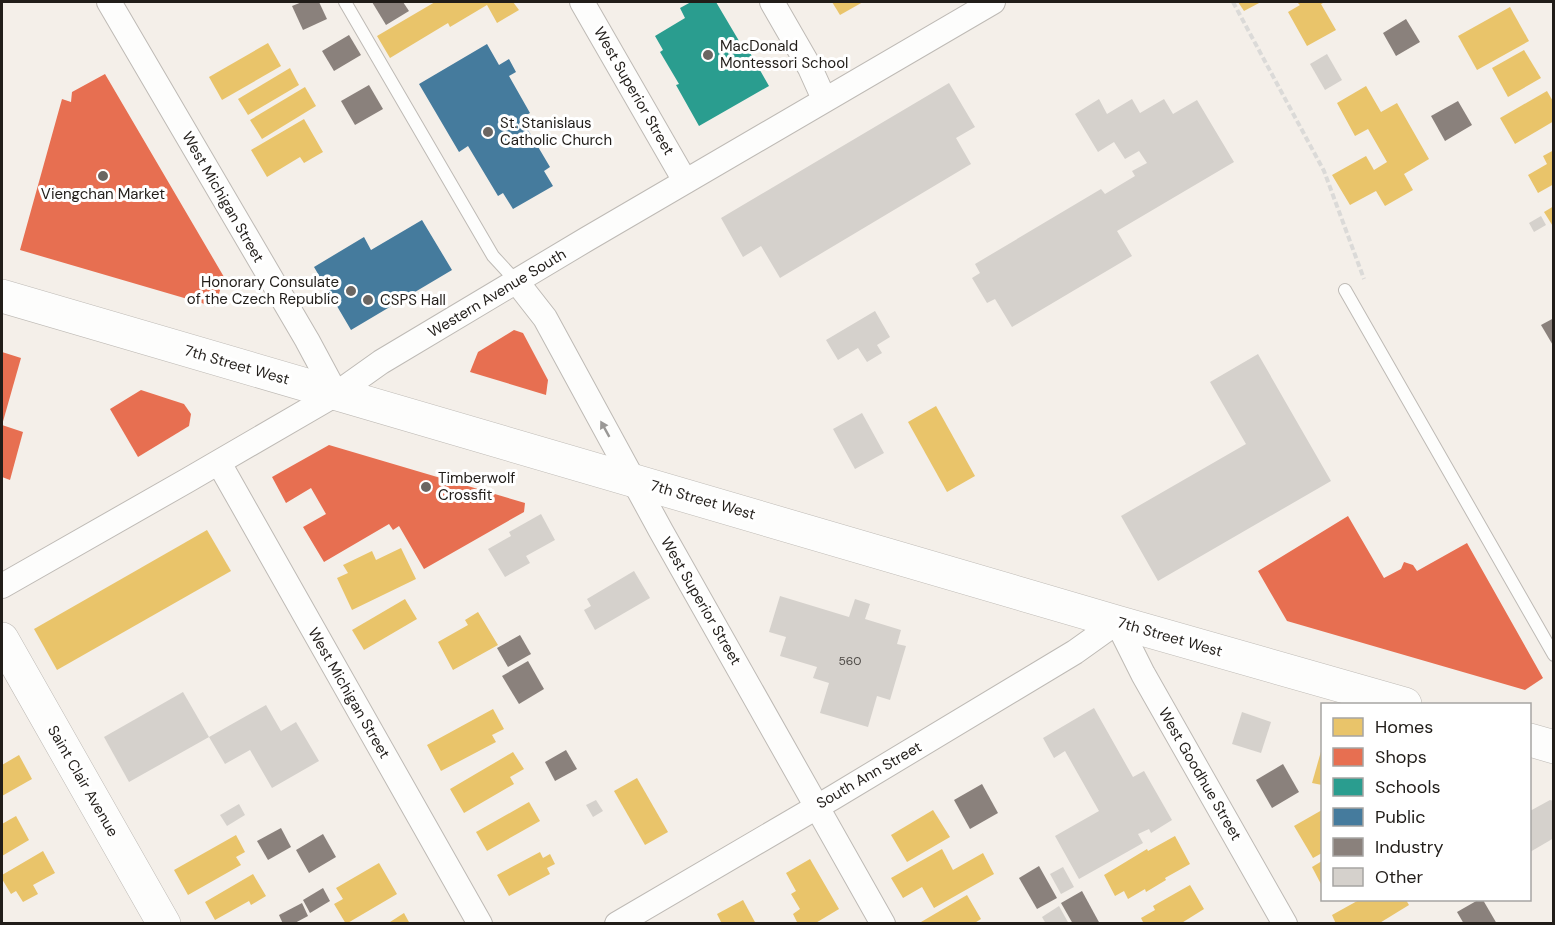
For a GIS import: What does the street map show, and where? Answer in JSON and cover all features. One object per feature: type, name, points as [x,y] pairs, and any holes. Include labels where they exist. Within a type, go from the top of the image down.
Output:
[{"type":"main road","name":"7th Street West","points":[[2,296],[1398,703]]},
{"type":"main road","name":"Saint Clair Avenue","points":[[2,639],[164,924]]},
{"type":"main road","points":[[1531,740],[1554,747]]},
{"type":"street","name":"West Michigan Street","points":[[109,2],[307,340],[336,394]]},
{"type":"street","name":"West Superior Street","points":[[582,2],[685,181]]},
{"type":"street","points":[[772,2],[810,68],[824,99]]},
{"type":"street","name":"Western Avenue South","points":[[2,586],[219,463],[336,394],[381,362],[516,281],[993,2]]},
{"type":"street","name":"West Superior Street","points":[[516,281],[541,310],[883,924]]},
{"type":"street","name":"West Michigan Street","points":[[219,463],[480,924]]},
{"type":"street","name":"South Ann Street","points":[[617,924],[816,806],[844,792],[1075,652],[1117,622]]},
{"type":"street","name":"West Goodhue Street","points":[[1117,622],[1143,674],[1285,924]]},
{"type":"lane","points":[[345,2],[493,256],[516,281]]},
{"type":"lane","points":[[1345,290],[1554,655]]},
{"type":"path","points":[[1233,2],[1324,171],[1364,279]]},
{"type":"building: Homes","points":[[435,2],[513,2],[519,10],[497,23],[487,5],[450,27],[448,23],[390,58],[377,36]]},
{"type":"building: Homes","points":[[832,2],[863,2],[840,15]]},
{"type":"building: Homes","points":[[1238,2],[1261,2],[1244,11]]},
{"type":"building: Homes","points":[[1297,2],[1325,2],[1321,4],[1336,30],[1307,46],[1288,12],[1300,5]]},
{"type":"building: Homes","points":[[1510,7],[1529,41],[1477,70],[1458,36]]},
{"type":"building: Homes","points":[[268,43],[281,66],[222,100],[209,77]]},
{"type":"building: Homes","points":[[1524,50],[1541,78],[1508,97],[1492,68]]},
{"type":"building: Homes","points":[[290,68],[299,85],[248,115],[238,99]]},
{"type":"building: Homes","points":[[1366,86],[1381,112],[1397,103],[1429,159],[1404,174],[1413,190],[1385,206],[1376,191],[1350,205],[1332,175],[1366,156],[1374,170],[1387,162],[1368,129],[1355,136],[1337,103]]},
{"type":"building: Homes","points":[[305,87],[316,106],[262,139],[250,120]]},
{"type":"building: Homes","points":[[1547,91],[1554,103],[1554,121],[1515,144],[1500,118]]},
{"type":"building: Homes","points":[[304,119],[323,152],[304,163],[300,157],[267,177],[251,150]]},
{"type":"building: Homes","points":[[1554,150],[1554,184],[1538,193],[1528,175],[1547,164],[1543,156]]},
{"type":"building: Homes","points":[[1554,206],[1554,228],[1544,212]]},
{"type":"building: Homes","points":[[936,406],[975,476],[947,492],[908,422]]},
{"type":"building: Homes","points":[[207,530],[231,571],[57,670],[34,629]]},
{"type":"building: Homes","points":[[401,548],[416,579],[352,610],[337,578],[348,573],[343,565],[372,551],[376,560]]},
{"type":"building: Homes","points":[[405,599],[417,619],[364,650],[352,630]]},
{"type":"building: Homes","points":[[478,612],[498,645],[453,670],[438,642],[468,625],[465,620]]},
{"type":"building: Homes","points":[[493,709],[504,729],[492,735],[496,742],[441,771],[427,745]]},
{"type":"building: Homes","points":[[513,752],[524,769],[510,777],[514,784],[464,813],[450,789]]},
{"type":"building: Homes","points":[[1321,752],[1321,785],[1312,783]]},
{"type":"building: Homes","points":[[19,755],[32,779],[2,796],[2,765]]},
{"type":"building: Homes","points":[[637,778],[668,832],[645,845],[614,791]]},
{"type":"building: Homes","points":[[529,802],[540,821],[487,851],[476,832]]},
{"type":"building: Homes","points":[[933,810],[950,837],[907,862],[891,835]]},
{"type":"building: Homes","points":[[1321,811],[1321,854],[1313,858],[1294,826]]},
{"type":"building: Homes","points":[[16,816],[29,840],[2,856],[2,824]]},
{"type":"building: Homes","points":[[236,835],[245,852],[236,857],[241,865],[188,895],[174,870]]},
{"type":"building: Homes","points":[[1175,836],[1190,864],[1146,892],[1145,889],[1128,899],[1124,891],[1115,896],[1104,875],[1147,849],[1148,851]]},
{"type":"building: Homes","points":[[942,849],[953,870],[983,853],[994,874],[934,908],[922,887],[903,898],[891,878]]},
{"type":"building: Homes","points":[[43,851],[55,873],[33,885],[38,894],[23,902],[16,891],[11,894],[2,875]]},
{"type":"building: Homes","points":[[540,852],[543,858],[550,854],[555,864],[547,868],[550,874],[509,896],[497,875]]},
{"type":"building: Homes","points":[[810,859],[839,909],[814,924],[798,924],[793,914],[800,909],[791,894],[796,891],[786,873]]},
{"type":"building: Homes","points":[[1321,862],[1321,884],[1312,867]]},
{"type":"building: Homes","points":[[379,863],[397,894],[346,924],[334,904],[343,899],[336,888]]},
{"type":"building: Homes","points":[[253,874],[266,896],[251,905],[249,901],[215,920],[205,902]]},
{"type":"building: Homes","points":[[1190,885],[1204,909],[1180,924],[1144,924],[1141,918],[1155,910],[1153,906]]},
{"type":"building: Homes","points":[[967,895],[981,919],[973,924],[922,924],[921,922]]},
{"type":"building: Homes","points":[[743,900],[756,924],[722,924],[717,914]]},
{"type":"building: Homes","points":[[1357,901],[1407,901],[1409,905],[1378,924],[1336,924],[1332,915]]},
{"type":"building: Homes","points":[[404,913],[410,924],[391,924],[390,922]]},
{"type":"building: Shops","name":"Viengchan Market","points":[[105,74],[224,277],[215,307],[20,250],[62,99],[71,102],[72,92]]},
{"type":"building: Shops","points":[[514,330],[523,333],[548,380],[546,395],[470,372],[478,352]]},
{"type":"building: Shops","points":[[2,352],[21,358],[2,425]]},
{"type":"building: Shops","points":[[141,390],[184,404],[191,414],[189,426],[138,457],[110,409]]},
{"type":"building: Shops","points":[[2,425],[23,432],[10,480],[2,477]]},
{"type":"building: Shops","points":[[329,445],[525,503],[524,512],[424,569],[399,526],[393,530],[389,524],[324,562],[303,527],[326,514],[311,488],[286,503],[272,477]]},
{"type":"building: Shops","points":[[1348,516],[1384,578],[1401,569],[1404,562],[1413,565],[1417,571],[1467,543],[1543,678],[1525,690],[1287,621],[1258,571]]},
{"type":"building: Schools","points":[[691,2],[716,2],[742,46],[745,44],[769,86],[699,126],[676,85],[679,84],[660,52],[663,50],[655,36],[685,18],[680,8]]},
{"type":"building: Public","name":"St. Stanislaus Catholic Church","points":[[487,44],[499,65],[509,59],[516,72],[509,76],[530,113],[521,118],[550,167],[544,171],[553,186],[513,209],[503,193],[498,196],[468,146],[459,152],[419,84]]},
{"type":"building: Public","name":"CSPS Hall","points":[[422,220],[452,270],[351,330],[314,267],[364,237],[371,250]]},
{"type":"building: Industry","points":[[302,2],[319,2],[327,19],[303,30],[292,6]]},
{"type":"building: Industry","points":[[372,2],[403,2],[409,11],[386,25]]},
{"type":"building: Industry","points":[[1406,19],[1420,42],[1396,56],[1383,33]]},
{"type":"building: Industry","points":[[349,35],[361,55],[334,71],[322,51]]},
{"type":"building: Industry","points":[[369,85],[383,109],[355,125],[341,101]]},
{"type":"building: Industry","points":[[1458,101],[1472,125],[1445,141],[1431,116]]},
{"type":"building: Industry","points":[[1554,318],[1554,347],[1541,325]]},
{"type":"building: Industry","points":[[520,635],[531,654],[508,667],[497,648]]},
{"type":"building: Industry","points":[[528,661],[544,689],[519,704],[502,676]]},
{"type":"building: Industry","points":[[566,750],[577,769],[555,781],[545,762]]},
{"type":"building: Industry","points":[[1283,764],[1299,792],[1272,808],[1256,780]]},
{"type":"building: Industry","points":[[982,784],[998,813],[970,829],[954,800]]},
{"type":"building: Industry","points":[[281,828],[291,847],[268,860],[257,841]]},
{"type":"building: Industry","points":[[323,834],[336,857],[309,873],[296,850]]},
{"type":"building: Industry","points":[[1039,866],[1057,898],[1037,909],[1019,878]]},
{"type":"building: Industry","points":[[323,888],[330,901],[310,913],[303,900]]},
{"type":"building: Industry","points":[[1082,891],[1100,924],[1073,924],[1061,903]]},
{"type":"building: Industry","points":[[1476,901],[1484,901],[1497,924],[1464,924],[1457,912]]},
{"type":"building: Industry","points":[[302,903],[308,916],[293,924],[283,924],[279,915]]},
{"type":"building: Other","points":[[1327,54],[1342,80],[1325,90],[1310,64]]},
{"type":"building: Other","points":[[949,83],[975,127],[956,138],[971,164],[780,278],[761,246],[743,257],[721,218]]},
{"type":"building: Other","points":[[1099,99],[1107,114],[1132,99],[1140,113],[1164,99],[1173,114],[1197,100],[1234,162],[1117,231],[1132,256],[1012,327],[995,299],[987,303],[972,278],[980,273],[975,264],[1101,189],[1105,194],[1135,176],[1132,171],[1147,163],[1139,151],[1125,159],[1114,142],[1098,152],[1075,114]]},
{"type":"building: Other","points":[[1541,216],[1546,225],[1534,232],[1529,223]]},
{"type":"building: Other","points":[[875,311],[890,337],[877,345],[882,353],[867,362],[858,348],[838,360],[826,340]]},
{"type":"building: Other","points":[[1258,354],[1331,481],[1158,581],[1121,516],[1246,444],[1210,382]]},
{"type":"building: Other","points":[[862,413],[884,453],[855,469],[833,429]]},
{"type":"building: Other","points":[[541,514],[555,540],[526,556],[530,563],[505,577],[488,549],[511,536],[509,532]]},
{"type":"building: Other","points":[[634,571],[650,598],[595,630],[584,610],[591,606],[587,599]]},
{"type":"building: Other","points":[[780,596],[849,617],[855,599],[870,604],[865,619],[901,630],[897,644],[906,646],[890,700],[877,696],[868,727],[820,713],[829,683],[813,678],[817,667],[780,656],[786,637],[769,632]]},
{"type":"building: Other","points":[[183,692],[209,737],[129,782],[104,737]]},
{"type":"building: Other","points":[[266,705],[281,731],[296,722],[319,761],[272,788],[250,750],[225,764],[209,737]]},
{"type":"building: Other","points":[[1094,708],[1133,777],[1144,771],[1172,820],[1151,833],[1149,829],[1138,834],[1143,843],[1079,879],[1055,836],[1099,811],[1065,751],[1054,758],[1043,738]]},
{"type":"building: Other","points":[[1242,712],[1271,722],[1261,753],[1232,744]]},
{"type":"building: Other","points":[[596,800],[603,811],[593,817],[586,805]]},
{"type":"building: Other","points":[[1550,800],[1554,801],[1554,838],[1531,851],[1531,810]]},
{"type":"building: Other","points":[[239,804],[245,815],[227,826],[220,815]]},
{"type":"building: Other","points":[[1063,867],[1074,887],[1061,894],[1050,874]]},
{"type":"building: Other","points":[[1059,906],[1069,924],[1046,924],[1042,917]]},
{"type":"place","name":"MacDonald Montessori School","points":[[708,55]]},
{"type":"place","name":"St. Stanislaus Catholic Church","points":[[488,132]]},
{"type":"place","name":"Viengchan Market","points":[[103,176]]},
{"type":"place","name":"Honorary Consulate of the Czech Republic","points":[[351,291]]},
{"type":"place","name":"CSPS Hall","points":[[368,300]]},
{"type":"place","name":"Timberwolf Crossfit","points":[[426,487]]}]
